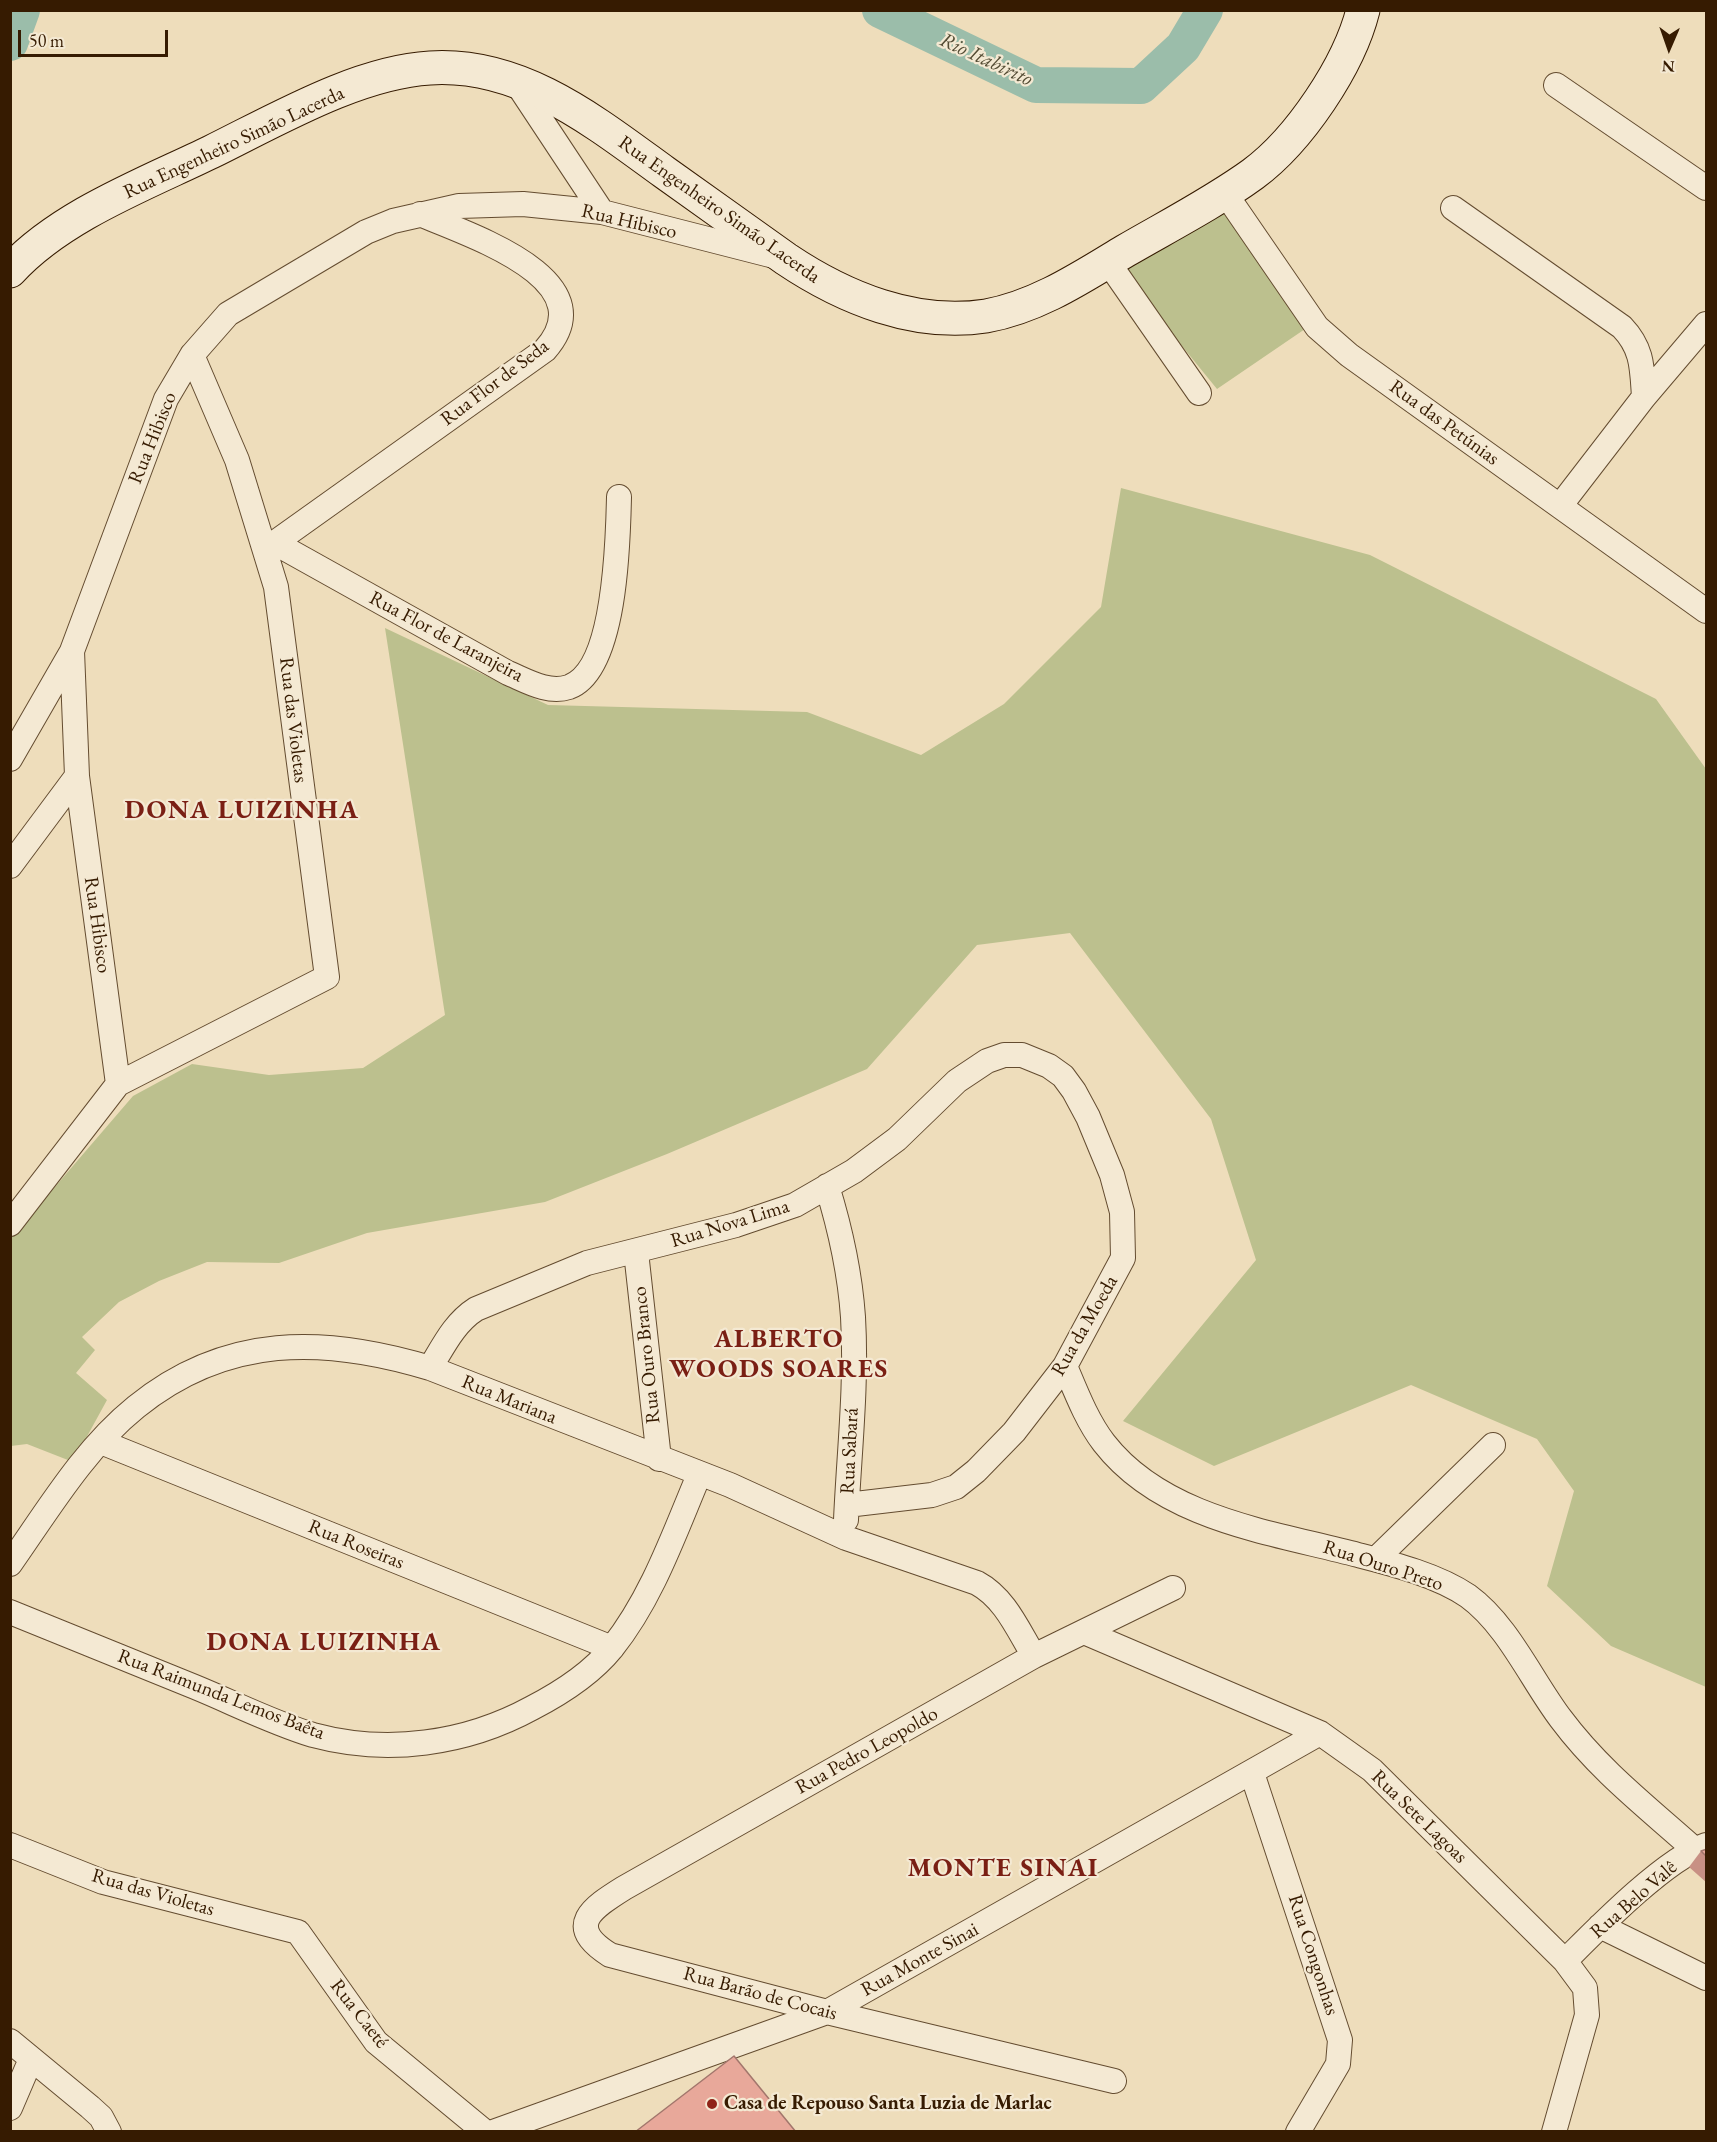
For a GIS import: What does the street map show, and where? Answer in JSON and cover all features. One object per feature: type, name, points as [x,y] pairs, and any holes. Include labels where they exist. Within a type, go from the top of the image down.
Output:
[{"type":"street","name":"Rua Engenheiro Simão Lacerda","points":[[10,271],[76,219],[326,96],[392,75],[428,68],[463,68],[514,79],[594,121],[786,260],[849,296],[904,312],[944,317],[986,316],[1032,303],[1108,262],[1225,193],[1256,172],[1303,124],[1335,76],[1363,10]]},
{"type":"street","points":[[514,79],[602,212]]},
{"type":"street","points":[[1556,85],[1707,188]]},
{"type":"street","name":"Rua das Petúnias","points":[[1225,193],[1317,327],[1349,356],[1707,611]]},
{"type":"street","name":"Rua Hibisco","points":[[118,1084],[76,776],[72,651],[165,399],[192,355],[236,308],[366,232],[393,221],[459,206],[523,204],[602,212],[786,260]]},
{"type":"street","points":[[1453,208],[1622,327],[1635,340],[1642,361],[1644,397]]},
{"type":"street","name":"Rua Flor de Seda","points":[[271,546],[545,350],[560,328],[563,313],[561,302],[548,280],[500,249],[420,214]]},
{"type":"street","points":[[1108,262],[1199,393]]},
{"type":"street","points":[[1560,506],[1644,397],[1707,324]]},
{"type":"street","name":"Rua das Violetas","points":[[10,1224],[118,1084],[327,977],[271,546],[192,355]]},
{"type":"street","name":"Rua Flor de Laranjeira","points":[[271,546],[508,673],[541,687],[555,689],[570,687],[581,680],[601,648],[613,585],[619,497]]},
{"type":"street","points":[[10,759],[72,651]]},
{"type":"street","points":[[10,866],[76,776]]},
{"type":"street","name":"Rua Nova Lima","points":[[430,1368],[463,1317],[476,1309],[587,1263],[736,1225],[795,1205],[854,1171],[897,1139],[957,1081],[987,1061],[1004,1055],[1022,1055]]},
{"type":"street","name":"Rua da Moeda","points":[[847,1505],[932,1495],[956,1487],[1014,1432],[1065,1366],[1123,1258],[1122,1212],[1112,1175],[1088,1117],[1063,1076],[1049,1066],[1022,1055]]},
{"type":"street","name":"Rua Sabará","points":[[827,1186],[837,1220],[853,1316],[854,1384],[846,1538]]},
{"type":"street","name":"Rua Ouro Branco","points":[[636,1251],[659,1459]]},
{"type":"street","name":"Rua Mariana","points":[[10,1563],[58,1494],[101,1442],[135,1407],[176,1378],[244,1353],[300,1345],[342,1348],[380,1353],[430,1368],[699,1475],[730,1485],[846,1538],[990,1590],[1000,1600],[1034,1656]]},
{"type":"street","name":"Rua Ouro Preto","points":[[1065,1366],[1084,1408],[1104,1443],[1135,1473],[1167,1495],[1199,1511],[1236,1523],[1376,1559],[1437,1580],[1468,1597],[1502,1631],[1560,1718],[1597,1764],[1700,1847]]},
{"type":"street","name":"Rua Roseiras","points":[[101,1442],[612,1648]]},
{"type":"street","points":[[1376,1559],[1493,1445]]},
{"type":"street","name":"Rua Raimunda Lemos Baêta","points":[[10,1612],[313,1735],[375,1745],[443,1740],[476,1734],[502,1724],[551,1698],[586,1675],[612,1648],[653,1582],[699,1475]]},
{"type":"street","name":"Rua Pedro Leopoldo","points":[[588,1936],[584,1923],[589,1911],[598,1904],[1034,1656],[1173,1588]]},
{"type":"street","name":"Rua Sete Lagoas","points":[[1084,1632],[1320,1733],[1372,1770],[1565,1961],[1580,1978],[1585,1988],[1587,2015],[1554,2132]]},
{"type":"street","name":"Rua Monte Sinai","points":[[493,2132],[827,2012],[1320,1733]]},
{"type":"street","name":"Rua Congonhas","points":[[1252,1773],[1340,2040],[1338,2064],[1298,2132]]},
{"type":"street","name":"Rua das Violetas","points":[[10,1845],[103,1882],[298,1932]]},
{"type":"street","name":"Rua Belo Valê","points":[[1565,1961],[1600,1926],[1700,1847]]},
{"type":"street","points":[[1600,1926],[1707,1978]]},
{"type":"street","name":"Rua Caeté","points":[[298,1932],[376,2042],[485,2132]]},
{"type":"street","name":"Rua Barão de Cocais","points":[[588,1936],[610,1954],[827,2012],[1114,2081]]},
{"type":"street","points":[[10,2041],[101,2117],[109,2132]]},
{"type":"street","points":[[10,2108],[31,2059]]},
{"type":"green space","points":[[1224,207],[1305,329],[1217,389],[1120,270]]},
{"type":"green space","points":[[1121,488],[1370,555],[1656,699],[1706,769],[1706,1687],[1611,1646],[1547,1586],[1574,1491],[1537,1439],[1411,1385],[1214,1466],[1123,1421],[1256,1260],[1211,1119],[1070,933],[977,945],[867,1069],[667,1154],[545,1202],[367,1233],[279,1263],[207,1262],[159,1281],[119,1302],[82,1337],[95,1350],[76,1373],[107,1400],[73,1462],[27,1444],[11,1446],[11,1238],[133,1096],[192,1064],[269,1075],[363,1068],[445,1015],[385,628],[548,705],[807,712],[921,755],[1004,704],[1101,607]]},
{"type":"building","points":[[1707,1849],[1707,1857],[1701,1851]]},
{"type":"building","points":[[734,2056],[796,2132],[635,2132]]},
{"type":"waterway","name":"Rio Itabirito","points":[[10,43],[22,10]]},
{"type":"waterway","name":"Rio Itabirito","points":[[880,10],[1036,85],[1141,86],[1183,47],[1205,10]]},
{"type":"place","name":"Casa de Repouso Santa Luzia de Marlac","points":[[712,2104]]},
{"type":"district","name":"DONA LUIZINHA","points":[[242,811]]},
{"type":"district","name":"ALBERTO WOODS SOARES","points":[[779,1355]]},
{"type":"district","name":"DONA LUIZINHA","points":[[324,1643]]},
{"type":"district","name":"MONTE SINAI","points":[[1003,1869]]}]
